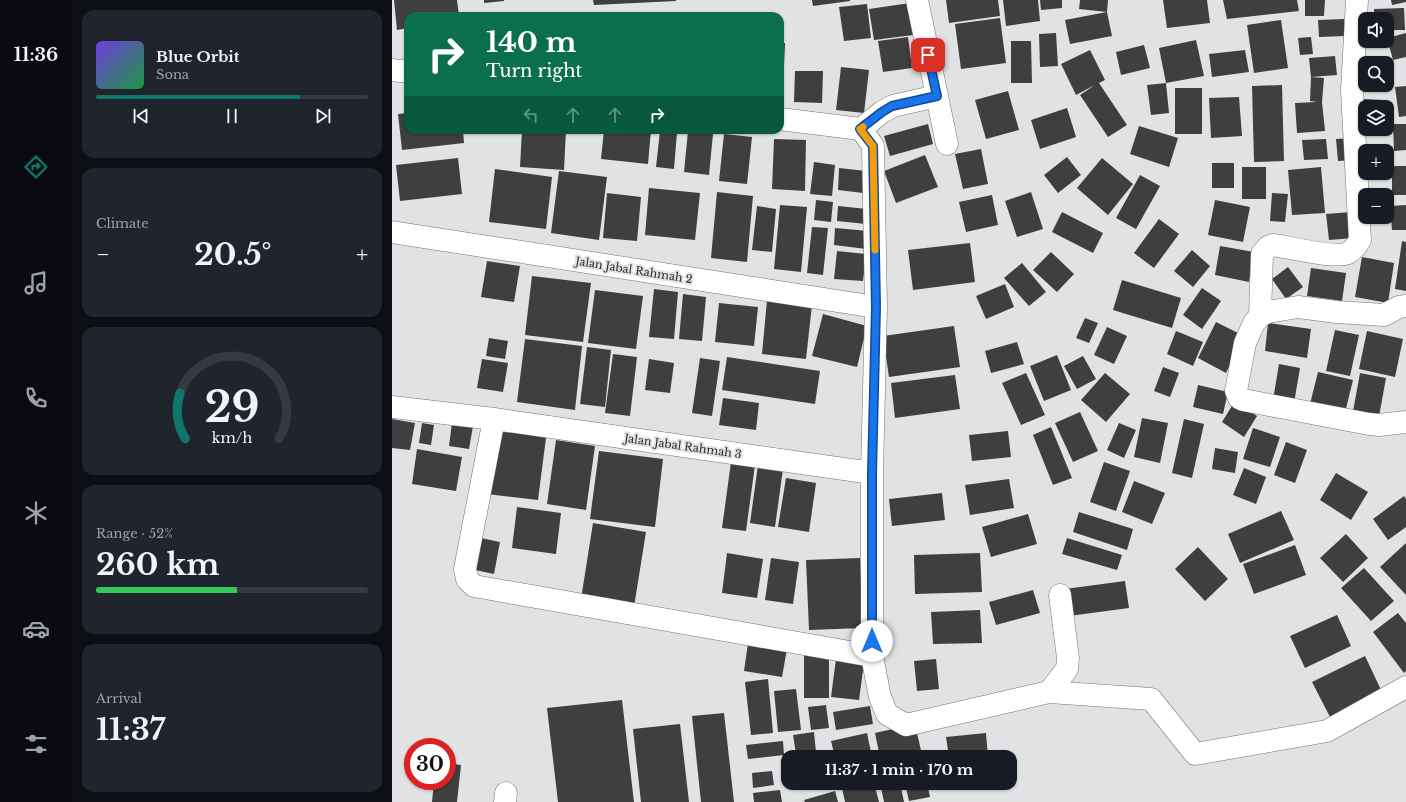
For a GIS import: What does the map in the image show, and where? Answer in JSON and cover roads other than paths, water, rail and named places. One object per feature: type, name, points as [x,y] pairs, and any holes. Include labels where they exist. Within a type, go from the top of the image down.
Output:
[{"type":"street","points":[[917,0],[947,144]]},
{"type":"street","points":[[1260,316],[1262,254],[1268,247],[1273,245],[1332,255],[1347,254],[1356,248],[1360,240],[1352,90],[1357,0]]},
{"type":"street","points":[[392,70],[404,72]]},
{"type":"street","points":[[784,120],[860,129],[892,106],[937,96]]},
{"type":"street","points":[[860,129],[873,146],[876,307],[872,473],[872,656],[880,697],[887,714],[906,725],[1049,692],[1151,699],[1195,754],[1327,731],[1406,687]]},
{"type":"street","name":"Jalan Jabal Rahmah 2","points":[[392,232],[876,307]]},
{"type":"street","points":[[1406,306],[1398,307],[1384,315],[1337,312],[1298,307],[1275,309],[1260,316],[1254,323],[1245,344],[1236,391],[1239,398],[1274,407],[1369,424],[1379,425],[1406,422]]},
{"type":"street","name":"Jalan Jabal Rahmah 3","points":[[392,407],[494,419],[872,473]]},
{"type":"street","points":[[494,419],[465,570],[467,578],[474,586],[872,656]]},
{"type":"street","points":[[1049,692],[1067,669],[1068,658],[1060,595]]}]
